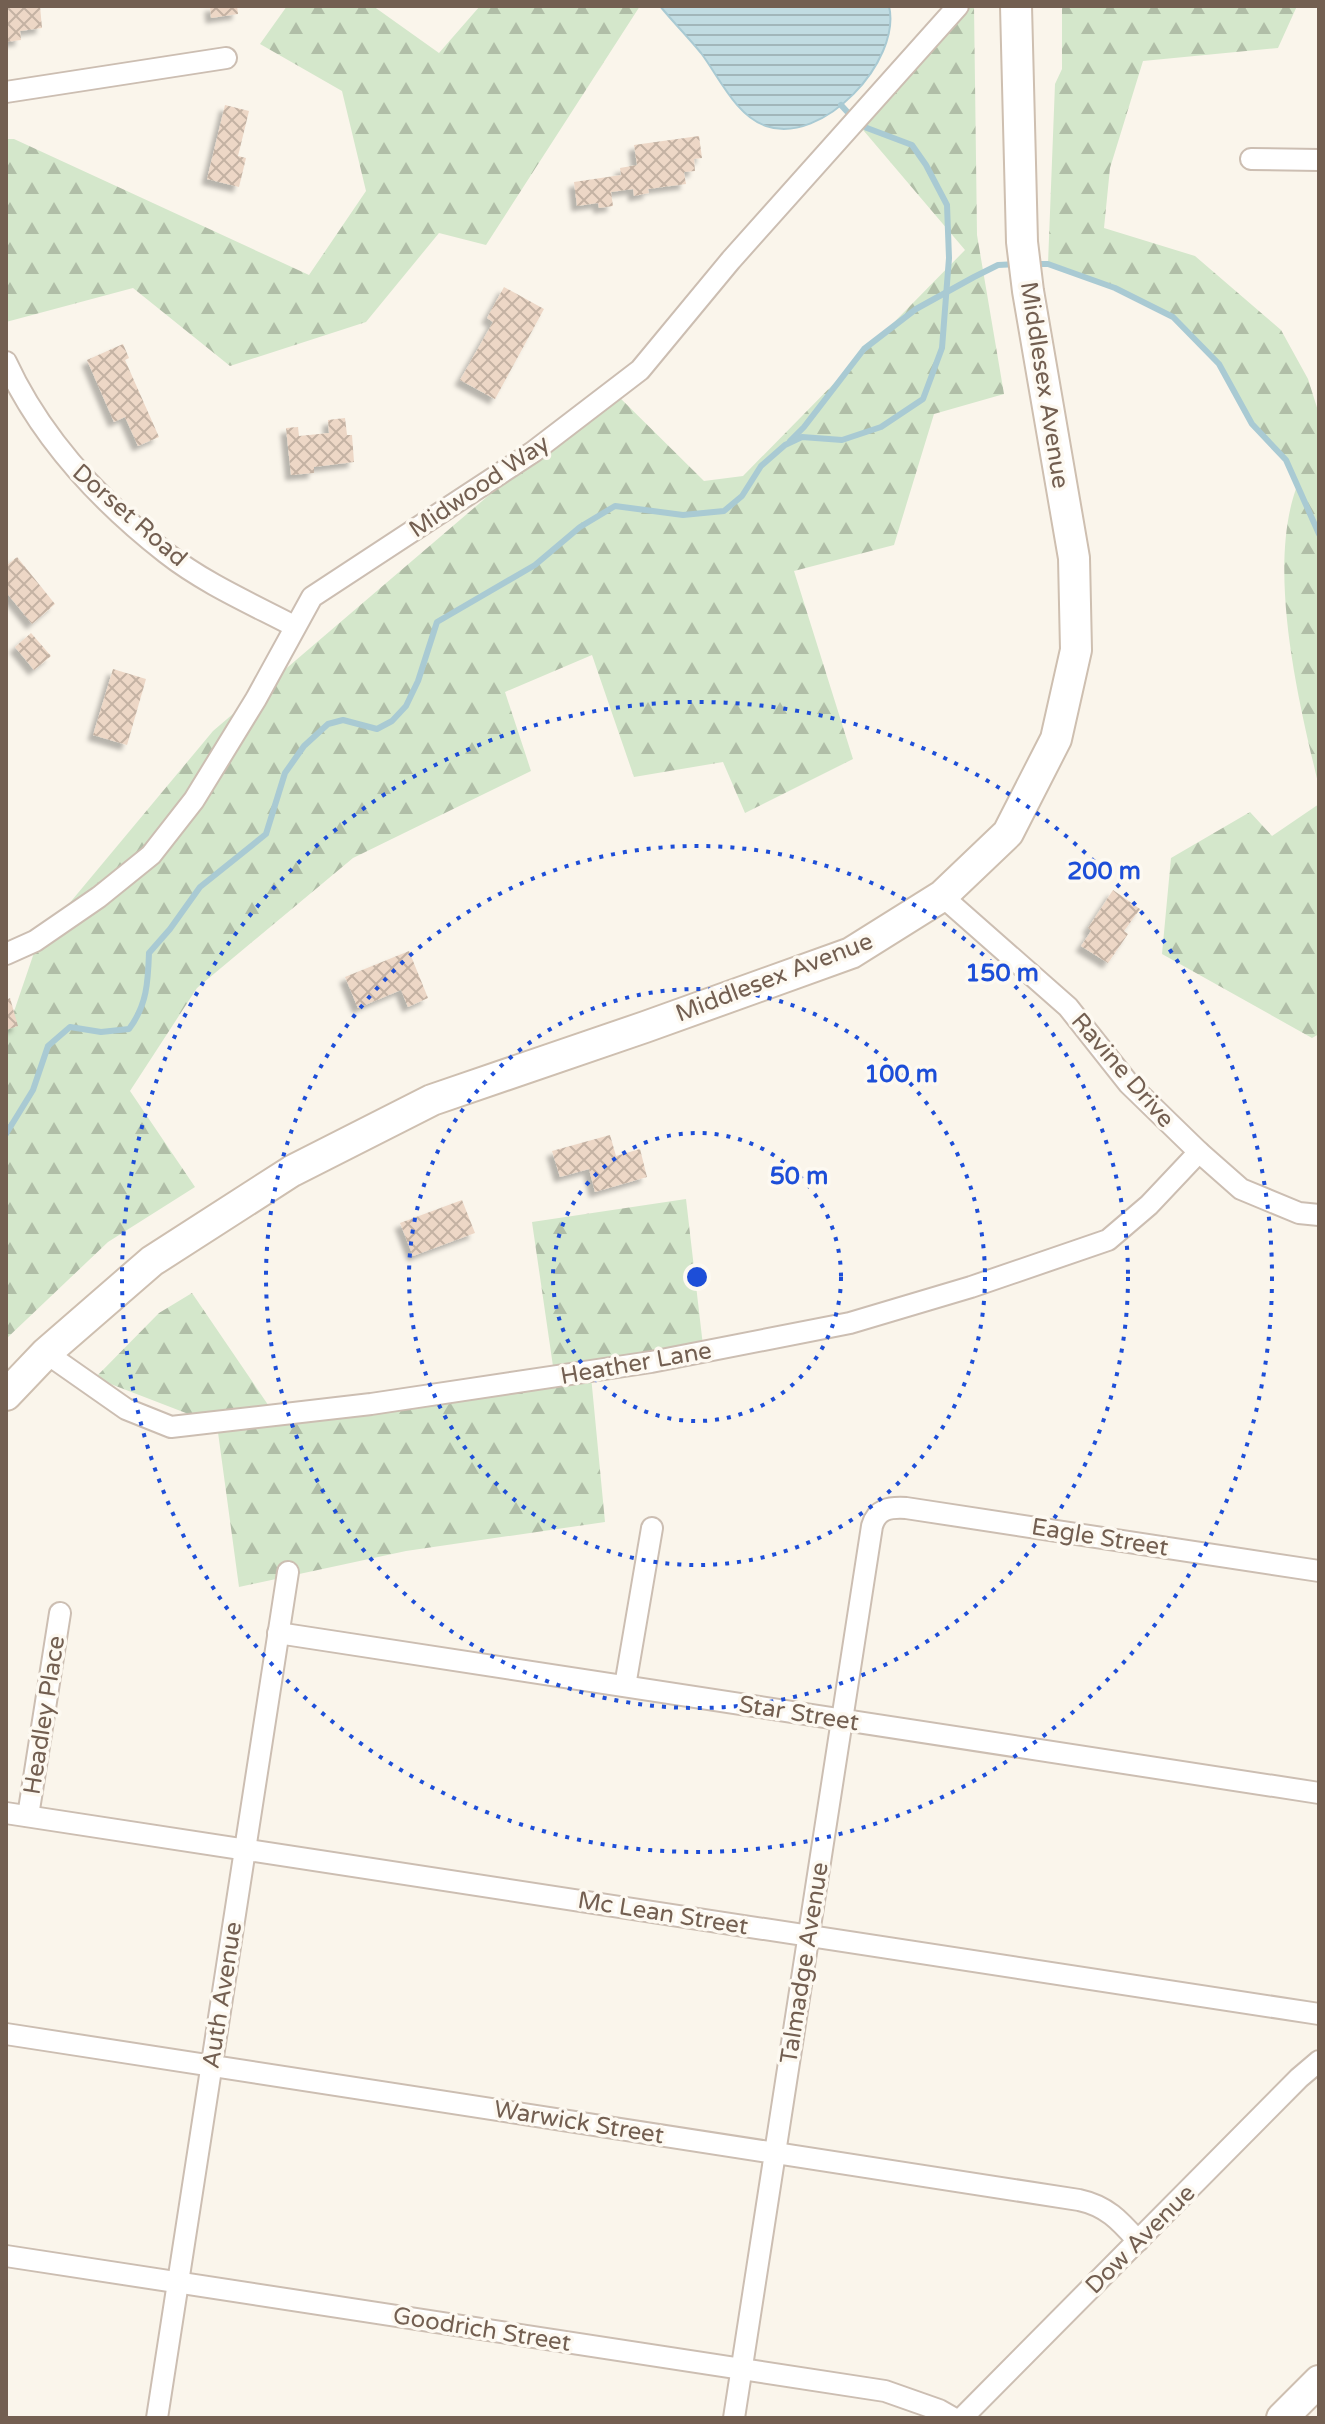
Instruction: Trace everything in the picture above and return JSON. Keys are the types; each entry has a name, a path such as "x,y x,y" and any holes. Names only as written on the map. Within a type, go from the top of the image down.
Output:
{"street":[{"name":"Midwood Way","path":"6,954 48,932 99,897 151,855 194,800 256,699 312,597 533,452 640,370 731,260 958,6"},
{"name":"Middlesex Avenue","path":"6,1395 46,1353 152,1261 292,1171 432,1100 851,953 942,896 1008,833 1056,739 1076,650 1074,558 1022,242 1016,6"},
{"path":"6,92 226,58"},
{"path":"1251,159 1319,160"},
{"name":"Dorset Road","path":"6,362 36,415 67,460 110,503 167,554 236,596 294,626"},
{"name":"Ravine Drive","path":"942,896 1068,1007 1129,1084 1241,1189 1299,1213 1319,1215"},
{"name":"Heather Lane","path":"46,1353 126,1409 171,1427 371,1404 651,1362 850,1323 971,1287 1108,1240 1149,1205 1199,1152"},
{"name":"Eagle Street","path":"881,1511 892,1507 906,1508 1319,1571"},
{"name":"Talmadge Avenue","path":"734,2418 872,1526 881,1511"},
{"path":"625,1686 652,1528"},
{"name":"Auth Avenue","path":"157,2418 288,1572"},
{"name":"Headley Place","path":"28,1816 60,1613"},
{"name":"Star Street","path":"278,1633 1319,1793"},
{"name":"Mc Lean Street","path":"6,1813 1319,2014"},
{"name":"Warwick Street","path":"6,2034 1089,2202 1111,2212 1138,2241"},
{"name":"Dow Avenue","path":"962,2418 1319,2061"},
{"name":"Goodrich Street","path":"6,2256 885,2391 953,2418"},
{"path":"1282,2418 1319,2381"}],"green space":[{"path":"287,6 373,6 439,53 480,6 640,6 486,245 439,233 366,322 230,366 133,288 6,322 6,139 14,139 309,275 366,191 342,91 260,44"},
{"path":"967,6 974,6 977,235 1004,394 934,414 894,545 794,571 853,759 745,813 723,762 634,777 592,655 505,692 531,771 353,858 197,988 130,1091 195,1187 108,1242 6,1339 6,1035 38,941 213,731 612,390 704,481 743,476 965,250 858,124"},
{"path":"1062,6 1297,6 1278,48 1143,61 1110,168 1104,228 1195,256 1281,330 1308,379 1319,414 1319,787 1289,636 1285,556 1288,519 1297,486 1286,460 1252,424 1219,364 1173,317 1115,288 1048,264 1055,84 1062,69"},
{"path":"1319,804 1319,1034 1312,1038 1162,954 1171,858 1250,812 1272,836"},
{"path":"686,1199 705,1363 591,1376 605,1522 406,1551 239,1587 217,1425 95,1378 159,1313 192,1293 277,1418 555,1380 532,1222"}],"water":[{"path":"660,6 889,6 890,28 883,51 871,73 853,94 833,111 811,123 788,129 766,126 746,114 729,95 701,53"}],"building":[{"path":"6,6 40,6 42,28 20,31 21,40 6,42"},
{"path":"210,6 237,6 238,14 211,18"},
{"path":"225,105 249,111 238,156 246,158 239,187 207,179"},
{"path":"699,136 702,158 694,159 695,171 684,172 686,184 648,189 649,193 634,196 633,189 611,192 613,206 599,208 598,203 577,206 574,182 621,175 620,168 637,165 634,145"},
{"path":"504,287 544,309 495,399 460,380 493,322 487,318"},
{"path":"123,344 129,358 125,360 159,437 138,446 125,417 114,422 87,360"},
{"path":"345,418 347,435 352,435 354,462 314,467 314,473 291,475 286,428 298,427 299,436 329,433 328,420"},
{"path":"17,557 55,604 32,624 6,592 6,566"},
{"path":"31,633 51,656 34,670 15,647"},
{"path":"113,669 146,679 127,745 93,735"},
{"path":"1113,890 1140,909 1124,931 1128,934 1108,963 1081,946 1091,931 1088,928"},
{"path":"409,951 428,998 408,1007 401,990 358,1008 345,977"},
{"path":"10,998 18,1026 6,1030 6,1000"},
{"path":"610,1135 616,1156 640,1149 647,1177 595,1192 589,1169 560,1177 552,1151"},
{"path":"462,1200 475,1233 413,1256 400,1223"}],"waterway":[{"path":"6,1134 33,1090 48,1046 70,1027 101,1032 129,1029 143,1002 149,953 200,887 266,834 285,773 304,746 328,724 343,720 377,729 392,721 406,706 418,681 437,622 535,565 580,527 615,506 683,515 724,511 742,496 761,466 785,445 802,437 842,440 881,427 923,399 942,348 949,258 947,205 912,145 867,128 841,105"},
{"path":"790,441 864,349 916,309 998,265 1018,264"},
{"path":"1033,264 1048,264 1115,288 1173,317 1219,364 1252,424 1286,460 1319,534"}]}
